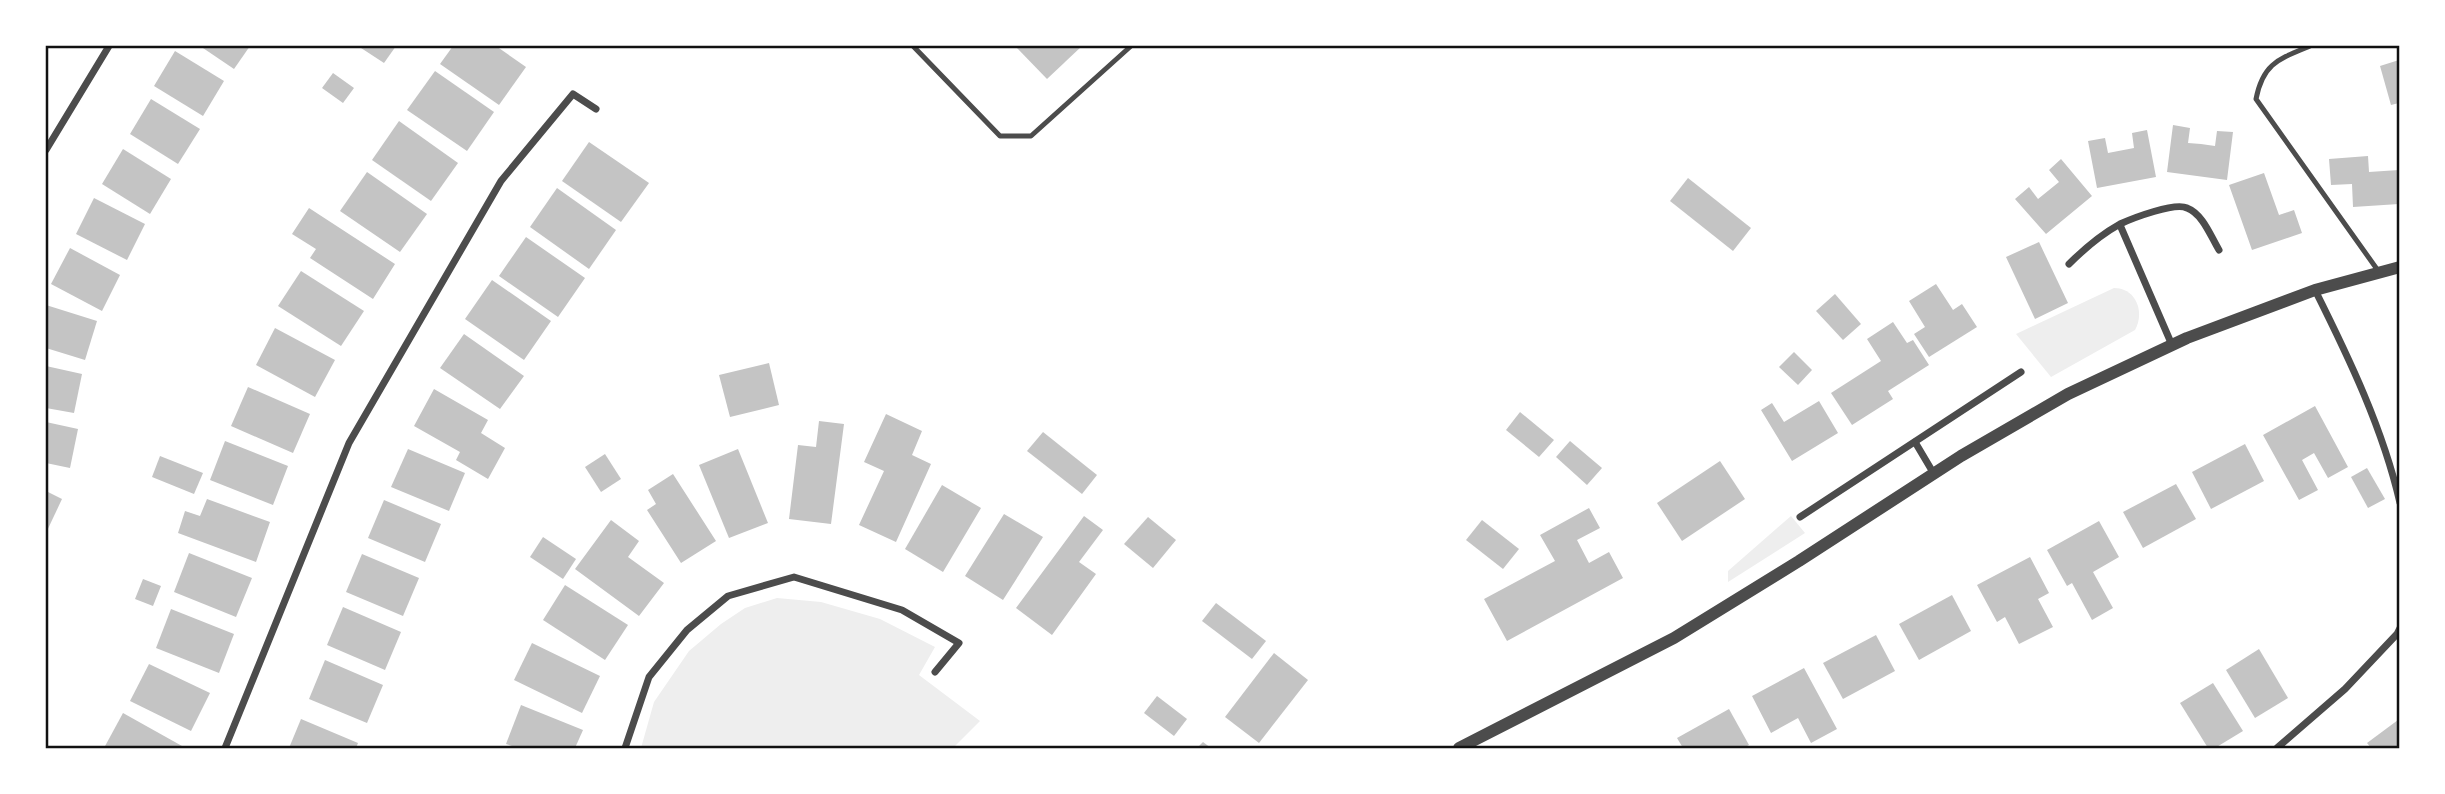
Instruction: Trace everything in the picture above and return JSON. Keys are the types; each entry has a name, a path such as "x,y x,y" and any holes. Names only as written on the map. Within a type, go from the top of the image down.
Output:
{"street":[{"path":"46,150 109,46"},
{"path":"225,748 349,443 494,193 573,94 596,109"},
{"path":"2069,264 2120,225 2179,205 2190,208 2202,220 2219,250"},
{"path":"2120,225 2172,345"},
{"path":"1459,748 1674,638 1934,474 2068,394 2172,345 2315,290 2399,267"},
{"path":"2315,290 2359,383 2394,480 2399,503"},
{"path":"1800,517 2021,372"},
{"path":"1914,442 1934,474"},
{"path":"625,748 649,677 687,630 729,596 794,577 902,610 959,643 935,672"},
{"path":"2277,748 2345,689 2397,634 2399,628"}],"lane":[{"path":"913,46 1000,136 1031,136 1131,46"},
{"path":"2310,46 2278,59 2260,79 2256,99 2379,272"}],"shaded area":[{"path":"2114,288 2128,292 2136,302 2139,316 2135,330 2051,377 2016,334"},
{"path":"1791,516 1805,533 1728,582 1728,571"},
{"path":"777,598 821,602 880,619 935,647 919,675 980,721 953,748 641,748 654,702 689,651 745,608"}],"building":[{"path":"200,46 250,46 234,69"},
{"path":"358,46 396,46 384,63"},
{"path":"453,46 496,46 526,67 499,105 440,64"},
{"path":"1015,46 1082,46 1047,79"},
{"path":"175,51 224,81 203,116 154,86"},
{"path":"2399,60 2399,103 2391,105 2380,66"},
{"path":"435,71 494,112 467,151 407,110"},
{"path":"333,73 354,88 343,103 322,88"},
{"path":"151,99 200,129 178,164 130,134"},
{"path":"399,121 458,163 431,201 372,160"},
{"path":"2173,125 2190,128 2188,143 2215,146 2217,131 2233,132 2227,180 2167,172"},
{"path":"2147,130 2156,177 2097,188 2088,141 2105,138 2108,153 2134,148 2132,133"},
{"path":"589,142 649,183 621,222 562,181"},
{"path":"123,149 171,179 150,214 102,184"},
{"path":"2368,156 2369,172 2399,170 2399,204 2353,207 2352,184 2331,185 2329,159"},
{"path":"2061,159 2092,196 2046,234 2015,199 2029,187 2038,199 2059,182 2049,170"},
{"path":"367,172 427,214 400,252 340,211"},
{"path":"2264,173 2279,215 2294,210 2302,233 2252,250 2229,185"},
{"path":"1688,178 1751,228 1733,251 1670,201"},
{"path":"557,188 616,230 589,269 530,227"},
{"path":"94,198 145,224 127,260 76,234"},
{"path":"309,208 395,264 373,299 310,258 316,249 292,234"},
{"path":"526,237 585,278 558,317 499,276"},
{"path":"2039,242 2068,303 2035,319 2006,257"},
{"path":"70,248 120,275 102,311 51,284"},
{"path":"301,271 364,311 341,346 278,306"},
{"path":"492,280 551,321 524,360 465,319"},
{"path":"1936,284 1953,310 1962,304 1977,327 1929,357 1914,334 1925,327 1909,301"},
{"path":"1835,294 1861,324 1843,340 1816,311"},
{"path":"46,305 97,321 85,360 46,348"},
{"path":"1893,322 1907,343 1913,340 1929,365 1888,391 1893,399 1852,425 1831,393 1881,361 1867,339"},
{"path":"275,328 335,360 315,397 256,365"},
{"path":"464,334 524,376 500,409 440,368"},
{"path":"1794,352 1812,370 1798,385 1779,367"},
{"path":"769,363 779,405 730,417 719,375"},
{"path":"46,366 82,374 74,413 46,408"},
{"path":"248,387 310,414 293,453 231,426"},
{"path":"434,389 488,420 481,433 505,448 488,479 456,460 460,452 414,426"},
{"path":"1819,401 1838,433 1792,461 1761,410 1772,403 1784,422"},
{"path":"2315,406 2348,467 2328,478 2314,453 2302,460 2318,490 2299,500 2263,435"},
{"path":"1520,412 1554,440 1539,457 1506,430"},
{"path":"886,414 922,431 912,455 931,464 896,542 859,525 884,471 864,462"},
{"path":"819,421 844,424 831,524 789,519 798,445 816,447"},
{"path":"46,422 78,429 70,468 46,463"},
{"path":"1043,432 1097,475 1082,494 1027,451"},
{"path":"225,441 288,466 273,505 210,480"},
{"path":"1570,441 1602,468 1587,485 1556,457"},
{"path":"2245,444 2264,481 2211,509 2192,472"},
{"path":"408,449 465,473 449,511 391,487"},
{"path":"738,449 768,523 729,538 699,465"},
{"path":"605,454 621,479 601,492 585,467"},
{"path":"160,456 203,473 194,494 152,477"},
{"path":"1720,461 1745,499 1682,541 1657,503"},
{"path":"2367,468 2385,499 2368,508 2351,477"},
{"path":"673,474 716,541 681,563 647,510 656,504 648,490"},
{"path":"2176,484 2196,519 2143,548 2123,512"},
{"path":"942,485 981,508 943,572 905,549"},
{"path":"46,491 62,499 46,533"},
{"path":"207,499 270,522 256,562 178,533 185,511 200,516"},
{"path":"384,500 441,524 425,562 368,538"},
{"path":"1589,508 1600,528 1577,540 1589,563 1609,552 1623,578 1507,641 1484,599 1555,561 1540,535"},
{"path":"1004,514 1043,537 1003,600 965,576"},
{"path":"1084,516 1103,530 1079,562 1096,574 1052,635 1016,608"},
{"path":"1148,517 1176,540 1153,568 1124,544"},
{"path":"611,520 639,541 628,557 664,583 639,616 575,569"},
{"path":"1482,520 1519,549 1503,569 1466,540"},
{"path":"2099,521 2119,557 2093,572 2113,608 2092,620 2072,583 2067,586 2047,550"},
{"path":"543,537 576,559 563,579 530,557"},
{"path":"189,553 252,578 236,617 174,592"},
{"path":"362,554 419,578 403,616 346,592"},
{"path":"2030,557 2049,593 2038,599 2053,627 2019,644 2005,617 1997,622 1977,585"},
{"path":"143,579 161,586 153,606 135,599"},
{"path":"565,585 628,625 605,660 543,620"},
{"path":"1952,595 1971,631 1919,660 1899,624"},
{"path":"1216,603 1266,641 1252,659 1202,621"},
{"path":"343,607 401,632 385,670 327,645"},
{"path":"171,609 234,634 219,673 156,648"},
{"path":"1876,635 1895,671 1843,699 1823,663"},
{"path":"532,643 600,676 582,713 514,680"},
{"path":"2259,649 2288,698 2255,718 2226,670"},
{"path":"1274,653 1308,680 1259,743 1225,717"},
{"path":"325,660 383,685 367,723 309,699"},
{"path":"149,664 210,693 191,731 130,701"},
{"path":"1804,668 1837,729 1811,743 1798,718 1771,733 1752,696"},
{"path":"2213,683 2243,731 2215,748 2208,748 2180,703"},
{"path":"1157,696 1187,719 1174,736 1144,713"},
{"path":"521,705 583,730 575,748 518,748 506,744"},
{"path":"1729,709 1749,745 1743,748 1683,748 1677,738"},
{"path":"123,713 182,746 181,748 104,748"},
{"path":"301,719 358,743 356,748 289,748"},
{"path":"2398,720 2399,748 2371,748 2367,743"},
{"path":"1203,742 1211,748 1197,748"}]}
